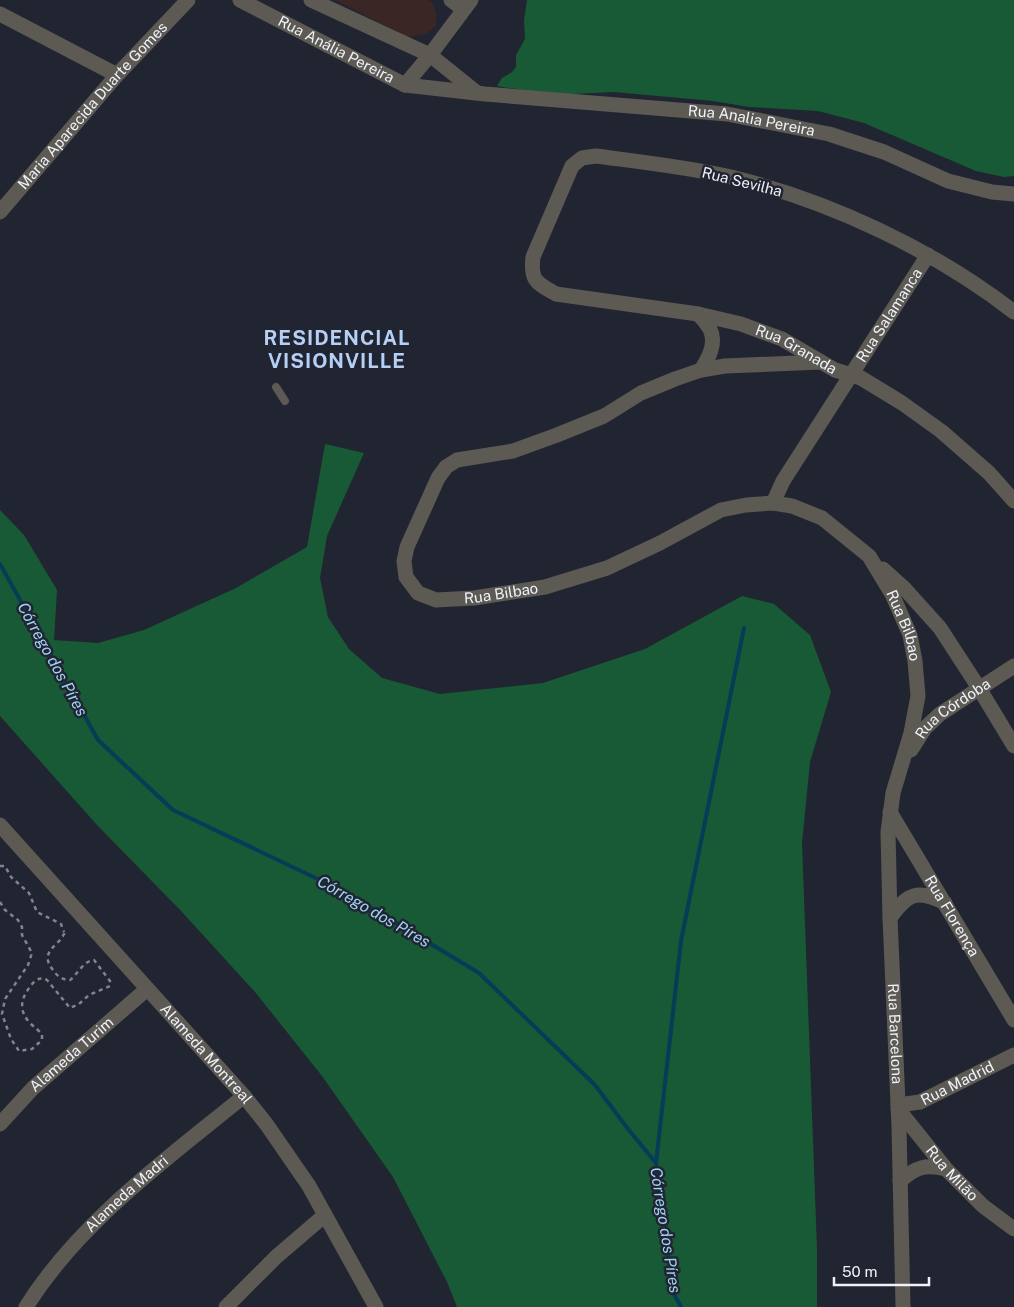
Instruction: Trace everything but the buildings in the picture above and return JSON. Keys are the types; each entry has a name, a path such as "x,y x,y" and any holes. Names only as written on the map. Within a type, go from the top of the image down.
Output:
{"street":[{"name":"Maria Aparecida Duarte Gomes","path":"0,212 117,74 188,0"},
{"name":"Rua Anália Pereira","path":"240,0 405,85"},
{"path":"310,0 430,55 477,93"},
{"path":"405,85 430,55 461,3"},
{"path":"0,14 117,74"},
{"name":"Rua Analia Pereira","path":"405,85 477,93 727,114 829,134 884,152 948,181 992,192 1014,194"},
{"name":"Rua Sevilha","path":"539,284 531,271 533,257 564,180 572,166 582,158 596,156 731,177 789,194 867,225 928,255 983,288 1014,312"},
{"name":"Rua Salamanca","path":"773,504 779,488 928,255"},
{"name":"Rua Granada","path":"539,284 556,294 698,314 741,324 782,339 821,362 850,376 861,378 902,403 941,431 989,472 1014,501"},
{"path":"698,314 711,330 712,343 711,355 701,370"},
{"name":"Rua Bilbao","path":"821,362 725,366 701,370 675,378 641,393 604,416 557,435 513,450 457,460 446,467 438,478 407,547 404,560 406,578 418,594 436,600 474,598 544,587 607,568 660,543 720,510 746,505 773,504 792,506 822,518 868,556 892,594 910,635 915,661 918,696 903,762"},
{"path":"868,556 904,588 940,628 1014,746"},
{"path":"910,635 916,627 924,623 940,628"},
{"name":"Rua Córdoba","path":"903,762 925,728 940,714 1014,666"},
{"path":"918,696 930,708 940,714"},
{"name":"Rua Barcelona","path":"903,762 893,793 888,832 903,1307"},
{"name":"Rua Florença","path":"890,812 1014,1020"},
{"name":"Alameda Montreal","path":"1,828 244,1096 267,1125 309,1186 376,1307"},
{"path":"890,918 901,903 916,895 928,895 945,904"},
{"name":"Alameda Turim","path":"3,1117 33,1088 147,989"},
{"name":"Rua Madrid","path":"898,1107 920,1102 1014,1055"},
{"name":"Alameda Madri","path":"26,1307 34,1294 78,1240 140,1181 244,1096"},
{"name":"Rua Milão","path":"898,1107 946,1169 983,1206 1014,1229"},
{"path":"900,1181 920,1168 930,1166 946,1169"},
{"path":"226,1307 276,1257 325,1215"}],"lane":[{"path":"276,387 285,401"}],"path":[{"path":"0,866 5,866 11,877 28,893 37,912 61,924 64,933 50,948 48,954 49,965 56,974 65,980 70,980 89,960 94,960 110,981 110,986 89,995 79,1004 70,1008 47,980 43,978 36,980 23,996 21,1008 24,1016 42,1035 42,1040 32,1049 19,1051 11,1038 2,1014 5,999 28,965 32,953 22,935 22,927 18,920 5,910 0,902"}],"shaded area":[{"path":"335,0 427,0 432,3 436,12 436,26 425,34 408,37"}],"green space":[{"path":"527,0 1014,0 1014,176 1004,177 976,171 864,123 818,111 749,107 713,101 614,92 552,95 497,86 502,78 516,67 516,55 525,39 524,20"},
{"path":"325,444 364,453 327,536 320,578 328,617 349,649 382,678 440,694 543,683 645,649 742,596 774,604 810,635 831,692 810,762 802,843 817,1249 817,1307 457,1307 447,1282 393,1177 322,1076 255,992 182,912 97,825 0,716 0,510 24,535 57,590 54,640 98,643 144,630 236,588 307,547"}],"waterway":[{"name":"Córrego dos Píres","path":"0,564 98,740 173,810 345,892 479,973 595,1085 656,1163 673,1292 681,1307"},
{"path":"656,1163 681,941 744,628"}],"district":[{"name":"RESIDENCIAL VISIONVILLE","path":"337,350"}]}
